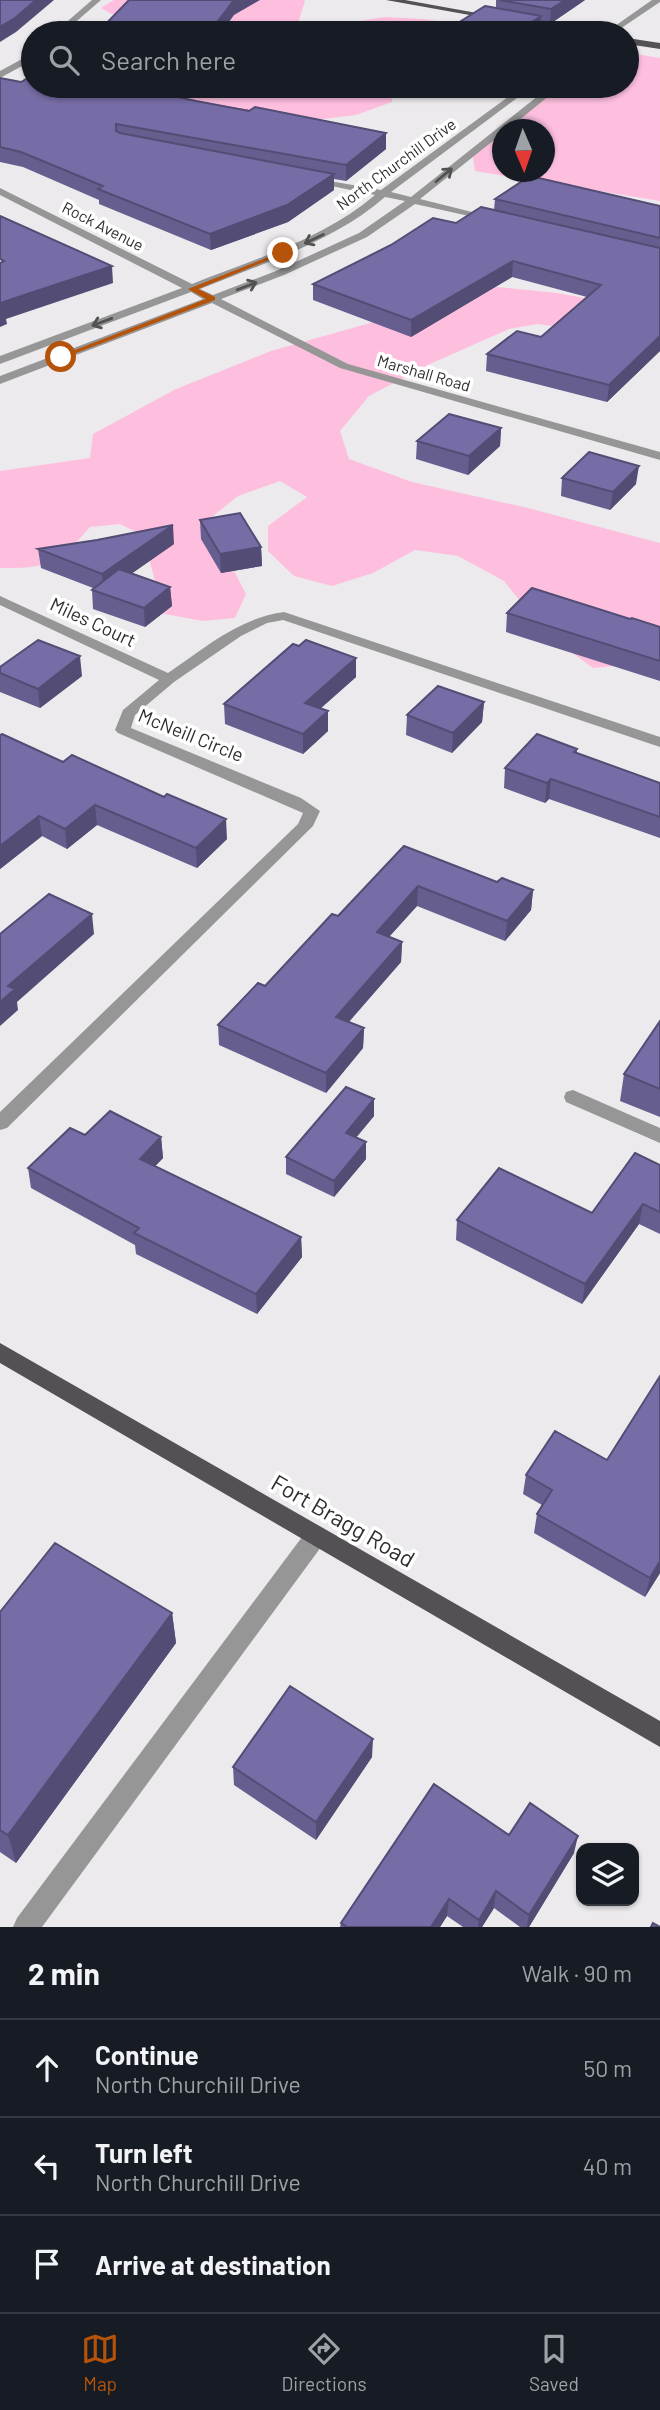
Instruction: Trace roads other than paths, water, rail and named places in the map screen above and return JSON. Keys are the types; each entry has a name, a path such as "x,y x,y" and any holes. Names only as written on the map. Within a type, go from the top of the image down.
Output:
{"main road":[{"path":"390,0 513,21"},
{"path":"639,43 660,46"},
{"name":"Fort Bragg Road","path":"0,1352 660,1735"}],"street":[{"path":"72,21 97,0"},
{"path":"626,21 658,0"},
{"path":"0,75 21,63"},
{"name":"North Churchill Drive","path":"0,359 192,289 322,235 359,214 383,193 512,98"},
{"name":"North Churchill Drive","path":"0,380 323,255 363,235 412,201 541,98"},
{"path":"305,178 383,193 504,223"},
{"name":"Rock Avenue","path":"0,191 192,289"},
{"name":"Marshall Road","path":"192,289 344,366 660,456"},
{"name":"Miles Court","path":"0,600 169,679"},
{"name":"McNeill Circle","path":"0,1123 305,826 312,811 295,801 123,730 128,713 169,679 236,633 263,619 284,616 660,742"},
{"path":"573,1097 660,1136"},
{"path":"26,1927 316,1535"}]}
